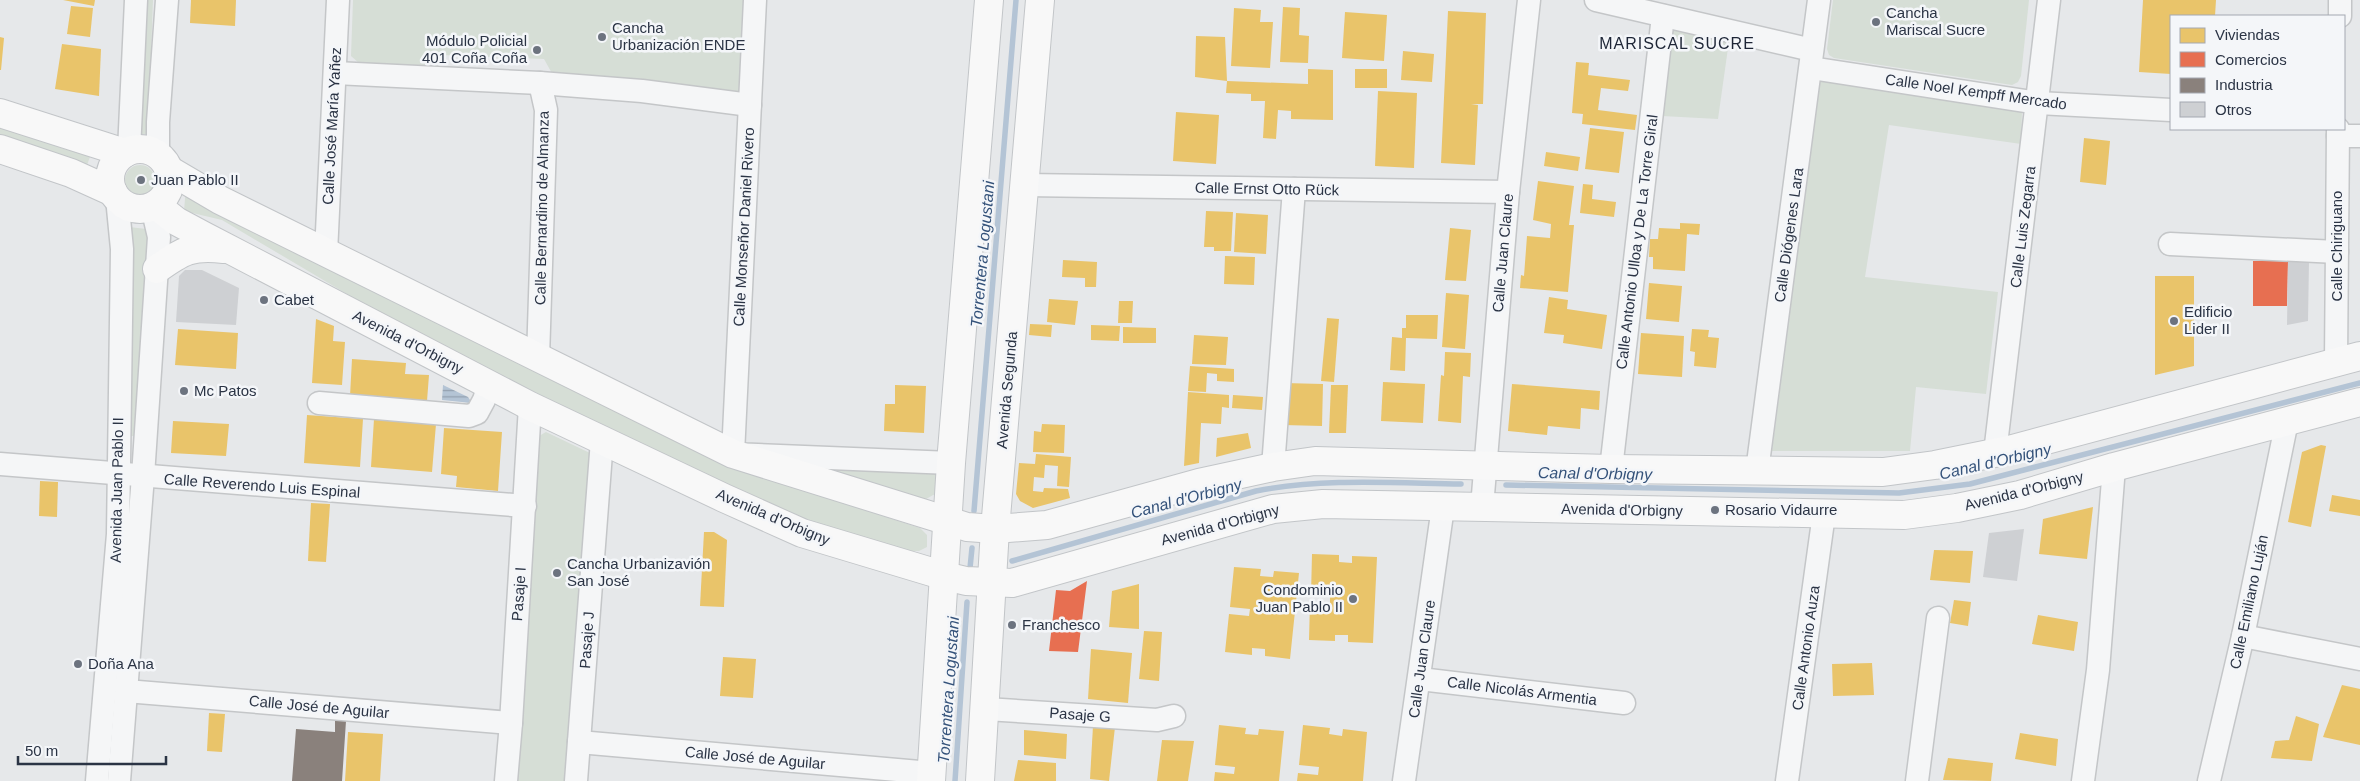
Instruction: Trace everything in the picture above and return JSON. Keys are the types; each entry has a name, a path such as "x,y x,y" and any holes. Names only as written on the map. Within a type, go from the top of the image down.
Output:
{"main road":[{"path":"931,777 951,463 989,0"},
{"name":"Avenida Segunda","path":"980,781 986,709 995,529 1040,0"},
{"path":"0,113 127,152 147,150 220,200 733,454 948,523 966,527 995,529 1047,525 1199,483 1273,467 1315,461 1611,469 1883,472 1935,465 1995,453 2348,359"},
{"path":"0,149 71,172 115,195 130,207 137,209 154,206 166,196 169,190 170,177 164,163"},
{"path":"115,195 110,181 112,170 117,160 127,152"},
{"name":"Avenida d'Orbigny","path":"154,206 176,221 530,406 802,533 944,576 993,583 1012,582 1039,575 1273,508 1323,504 1904,515 1957,508 2020,495 2114,467 2360,402"},
{"path":"157,269 185,250 198,247 231,250"}],"street":[{"path":"127,152 136,0"},
{"path":"164,163 158,122 166,0"},
{"name":"Calle José María Yañez","path":"326,253 338,0"},
{"name":"Calle Monseñor Daniel Rivero","path":"733,454 755,0"},
{"name":"Calle Juan Claure","path":"1482,506 1508,192 1529,0"},
{"name":"Calle Diógenes Lara","path":"1757,470 1819,0"},
{"name":"Calle Luis Zegarra","path":"1995,453 2049,0"},
{"path":"2340,0 2340,15"},
{"name":"Calle Noel Kempff Mercado","path":"1609,2 1811,59 2038,104 2170,110"},
{"name":"Calle Antonio Ulloa y De La Torre Giral","path":"1611,469 1663,16"},
{"path":"336,73 540,83 642,91 750,105"},
{"name":"Calle Bernardino de Almanza","path":"538,358 546,110 540,83"},
{"path":"2338,132 2360,136"},
{"name":"Calle Chiriguano","path":"2338,132 2337,252 2348,359"},
{"name":"Calle Ernst Otto Rück","path":"1025,185 1508,192"},
{"path":"1273,467 1294,189"},
{"name":"Avenida Juan Pablo II","path":"97,781 118,534 117,473 122,249 115,195"},
{"name":"Avenida Juan Pablo II","path":"119,781 143,476 159,237 154,206"},
{"path":"2170,244 2337,252"},
{"path":"319,403 469,416 477,413 489,384"},
{"name":"Pasaje I","path":"506,781 530,406"},
{"name":"Calle Emiliano Luján","path":"2209,781 2243,636 2287,421"},
{"name":"Pasaje J","path":"576,781 602,440"},
{"path":"733,454 951,463"},
{"name":"Calle Reverendo Luis Espinal","path":"0,464 525,506"},
{"path":"2083,781 2098,670 2114,467"},
{"name":"Calle Juan Claure","path":"1404,781 1420,679 1443,506"},
{"name":"Calle Antonio Auza","path":"1787,781 1824,514"},
{"path":"1917,781 1938,618"},
{"path":"2243,636 2360,660"},
{"name":"Calle Nicolás Armentia","path":"1420,679 1624,703"},
{"name":"Calle José de Aguilar","path":"126,691 511,723"},
{"name":"Pasaje G","path":"986,709 1157,720 1174,716"},
{"name":"Calle José de Aguilar","path":"580,742 931,777"}],"shaded area":[{"path":"145,0 153,0 148,134 135,134"},
{"path":"353,0 745,0 741,99 554,77 544,59 441,55 425,66 359,63 351,56"},
{"path":"1833,0 2029,0 2021,76 2018,82 2012,85 1834,58 1829,55 1827,49"},
{"path":"1673,26 1729,41 1718,119 1662,116"},
{"path":"1820,79 2022,110 2021,144 1889,125 1865,277 1998,292 1986,394 1916,387 1910,451 1772,451"},
{"path":"0,127 64,149 91,154 87,165 0,135"},
{"path":"140,165 151,169 155,180 151,191 140,195 129,191 125,180 129,169"},
{"path":"186,187 497,351 734,468 920,528 927,535 927,547 919,551 903,551 809,525 535,395 352,297 222,220 184,211"},
{"path":"129,227 155,230 139,436 128,436"},
{"path":"546,432 592,454 566,781 512,781 539,436"},
{"path":"838,467 937,471 935,494 926,499 916,499 830,472"}],"water":[{"path":"443,385 468,397 472,403 442,400"}],"building: Viviendas":[{"path":"63,0 95,0 94,6"},
{"path":"191,0 236,0 235,26 190,23"},
{"path":"2143,0 2216,0 2215,15 2170,15 2170,74 2139,72"},
{"path":"71,6 93,8 90,37 67,34"},
{"path":"1283,7 1300,8 1299,35 1309,36 1308,63 1280,62"},
{"path":"1234,8 1261,10 1260,22 1273,22 1270,68 1231,66"},
{"path":"1448,11 1486,13 1483,104 1471,104 1478,105 1475,165 1441,163"},
{"path":"1345,12 1387,15 1384,61 1342,58"},
{"path":"1196,36 1225,37 1227,81 1195,77"},
{"path":"0,37 4,38 1,70 0,70"},
{"path":"62,44 101,49 99,96 55,89"},
{"path":"1403,51 1434,54 1432,82 1401,80"},
{"path":"1576,62 1589,63 1588,75 1630,80 1628,91 1601,88 1598,110 1637,115 1635,130 1582,124 1583,114 1572,113"},
{"path":"1308,69 1333,70 1333,120 1291,119 1291,111 1278,110 1276,139 1263,138 1265,101 1251,101 1251,94 1226,93 1227,81 1308,84"},
{"path":"1355,69 1387,69 1387,88 1355,88"},
{"path":"1378,91 1417,93 1414,168 1375,166"},
{"path":"1176,112 1219,115 1216,164 1173,161"},
{"path":"1590,128 1624,132 1619,173 1585,169"},
{"path":"2084,138 2110,141 2106,185 2080,182"},
{"path":"1546,152 1580,157 1578,171 1544,166"},
{"path":"1538,181 1574,186 1569,225 1574,225 1568,292 1520,288 1521,275 1524,276 1527,236 1550,238 1551,224 1533,220"},
{"path":"1583,184 1593,185 1592,199 1616,202 1614,217 1580,213"},
{"path":"1206,211 1233,212 1231,251 1214,251 1214,247 1204,247"},
{"path":"1236,213 1268,215 1266,254 1234,252"},
{"path":"1680,223 1700,224 1699,235 1687,234 1685,271 1653,269 1653,257 1649,257 1650,239 1658,239 1659,228 1680,229"},
{"path":"1450,228 1471,230 1466,281 1445,280"},
{"path":"1225,256 1255,257 1254,285 1224,284"},
{"path":"1063,260 1097,262 1096,287 1085,287 1085,278 1062,277"},
{"name":"Edificio Lider II","path":"2155,276 2194,276 2194,366 2155,375"},
{"path":"1649,283 1682,286 1679,322 1646,319"},
{"path":"1446,293 1469,295 1465,349 1442,347"},
{"path":"1549,297 1568,300 1567,309 1607,315 1602,349 1563,343 1564,335 1544,333"},
{"path":"1049,299 1078,301 1075,325 1047,322"},
{"path":"1119,301 1133,301 1132,323 1118,323"},
{"path":"1406,315 1438,315 1437,339 1406,338 1405,371 1390,370 1392,337 1402,338 1402,328 1406,328"},
{"path":"1327,318 1339,319 1334,382 1321,381"},
{"path":"316,319 334,326 333,341 345,342 342,385 312,383"},
{"path":"1030,324 1052,325 1051,337 1029,335"},
{"path":"1091,325 1120,326 1119,341 1091,340"},
{"path":"1123,327 1156,328 1156,343 1123,343"},
{"path":"178,329 238,333 236,369 175,365"},
{"path":"1692,329 1709,330 1708,337 1719,338 1716,368 1694,366 1695,352 1690,351"},
{"path":"1641,333 1684,336 1682,377 1638,374"},
{"path":"1194,335 1228,337 1226,365 1192,364"},
{"path":"1445,352 1471,353 1470,377 1463,376 1461,423 1438,421 1441,375 1444,376"},
{"path":"352,359 406,363 405,374 429,375 427,401 350,396"},
{"path":"1190,366 1234,369 1234,382 1217,381 1217,374 1207,373 1206,392 1188,391"},
{"path":"1383,382 1425,384 1423,423 1381,421"},
{"path":"1284,383 1323,384 1322,426 1283,425"},
{"path":"1512,384 1600,391 1599,410 1581,408 1580,429 1548,426 1547,435 1508,431"},
{"path":"895,385 926,386 924,433 884,431 885,404 895,404"},
{"path":"1331,385 1348,385 1346,433 1329,433"},
{"path":"1188,392 1229,395 1229,408 1222,407 1221,424 1201,423 1199,463 1184,466"},
{"path":"1233,395 1263,397 1262,410 1232,408"},
{"path":"307,415 363,419 360,467 304,463"},
{"path":"374,419 436,424 432,472 371,467"},
{"path":"173,421 229,424 226,456 171,453"},
{"path":"1042,424 1065,425 1064,453 1033,452 1034,431 1041,432"},
{"path":"444,428 502,432 498,491 456,487 457,476 441,474"},
{"path":"1248,433 1251,448 1216,457 1217,438"},
{"path":"2321,445 2326,446 2311,527 2288,522 2302,452"},
{"path":"1036,454 1071,457 1069,487 1057,486 1058,466 1045,465 1044,478 1034,477 1033,491 1043,492 1044,488 1068,489 1070,498 1033,508 1020,501 1016,494 1019,463 1035,464"},
{"path":"40,481 58,482 57,517 39,516"},
{"path":"2332,495 2360,500 2360,516 2329,511"},
{"path":"311,503 330,504 326,562 308,561"},
{"path":"2093,507 2087,559 2039,554 2043,519"},
{"path":"704,532 714,532 727,540 724,607 700,606"},
{"path":"1934,550 1973,551 1970,583 1930,580"},
{"name":"Condominio Juan Pablo II","path":"1312,554 1339,555 1339,562 1352,563 1352,556 1377,557 1373,643 1348,642 1348,635 1335,635 1335,641 1309,640 1310,602 1330,603 1330,595 1311,595"},
{"name":"Condominio Juan Pablo II","path":"1234,567 1261,569 1260,576 1273,577 1274,571 1299,573 1290,659 1265,656 1265,649 1252,648 1252,655 1225,652 1229,614 1249,616 1250,609 1230,607"},
{"path":"1139,584 1139,629 1109,627 1112,591"},
{"path":"1954,600 1971,602 1968,626 1950,623"},
{"path":"2038,615 2078,622 2074,651 2032,644"},
{"path":"1144,631 1162,632 1159,681 1139,679"},
{"path":"1091,649 1132,653 1128,703 1088,699"},
{"path":"723,657 756,659 753,698 720,696"},
{"path":"1872,663 1874,695 1833,696 1832,664"},
{"path":"2342,685 2360,689 2360,745 2323,737"},
{"path":"209,713 225,714 222,752 207,751"},
{"path":"2296,716 2319,724 2312,761 2271,758 2275,741 2289,740"},
{"path":"1219,725 1246,728 1245,734 1258,735 1259,729 1284,731 1279,781 1214,781 1215,772 1234,774 1235,767 1215,765"},
{"path":"1303,725 1330,728 1329,734 1342,736 1343,729 1367,732 1363,781 1297,781 1298,773 1318,775 1319,767 1299,765"},
{"path":"1093,726 1115,727 1109,781 1090,779"},
{"path":"1024,730 1067,734 1066,759 1024,755"},
{"path":"348,732 383,734 380,781 345,781"},
{"path":"2020,733 2058,739 2056,766 2015,759"},
{"path":"1162,740 1194,741 1188,781 1157,781"},
{"path":"1948,758 1993,763 1991,781 1943,780"},
{"path":"1018,760 1056,763 1056,781 1014,781"}],"building: Comercios":[{"path":"2253,261 2288,261 2287,306 2253,306"},
{"path":"1087,581 1078,652 1049,651 1056,590 1070,591"}],"building: Industria":[{"path":"335,721 346,721 342,781 292,781 296,729 335,732"}],"building: Otros":[{"path":"2288,261 2309,261 2308,321 2287,325"},
{"path":"185,270 202,270 239,288 236,325 176,322 179,276"},
{"path":"2024,529 2017,581 1983,577 1989,533"}],"waterway":[{"name":"Torrentera Logustani","path":"974,511 1016,0"},
{"name":"Canal d'Orbigny","path":"1506,485 1899,493 1970,484 2360,383"},
{"name":"Canal d'Orbigny","path":"1012,561 1256,491 1307,484 1332,483 1461,484"},
{"name":"Torrentera Logustani","path":"970,568 972,548"},
{"name":"Torrentera Logustani","path":"955,781 967,602"}],"place":[{"name":"Cancha Mariscal Sucre","path":"1876,22"},
{"name":"Cancha Urbanización ENDE","path":"602,37"},
{"name":"Módulo Policial 401 Coña Coña","path":"537,50"},
{"name":"Juan Pablo II","path":"141,180"},
{"name":"Cabet","path":"264,300"},
{"name":"Edificio Lider II","path":"2174,321"},
{"name":"Mc Patos","path":"184,391"},
{"name":"Rosario Vidaurre","path":"1715,510"},
{"name":"Cancha Urbanizavión San José","path":"557,573"},
{"name":"Condominio Juan Pablo II","path":"1353,599"},
{"name":"Franchesco","path":"1012,625"},
{"name":"Doña Ana","path":"78,664"}],"district":[{"name":"MARISCAL SUCRE","path":"1677,43"}]}
